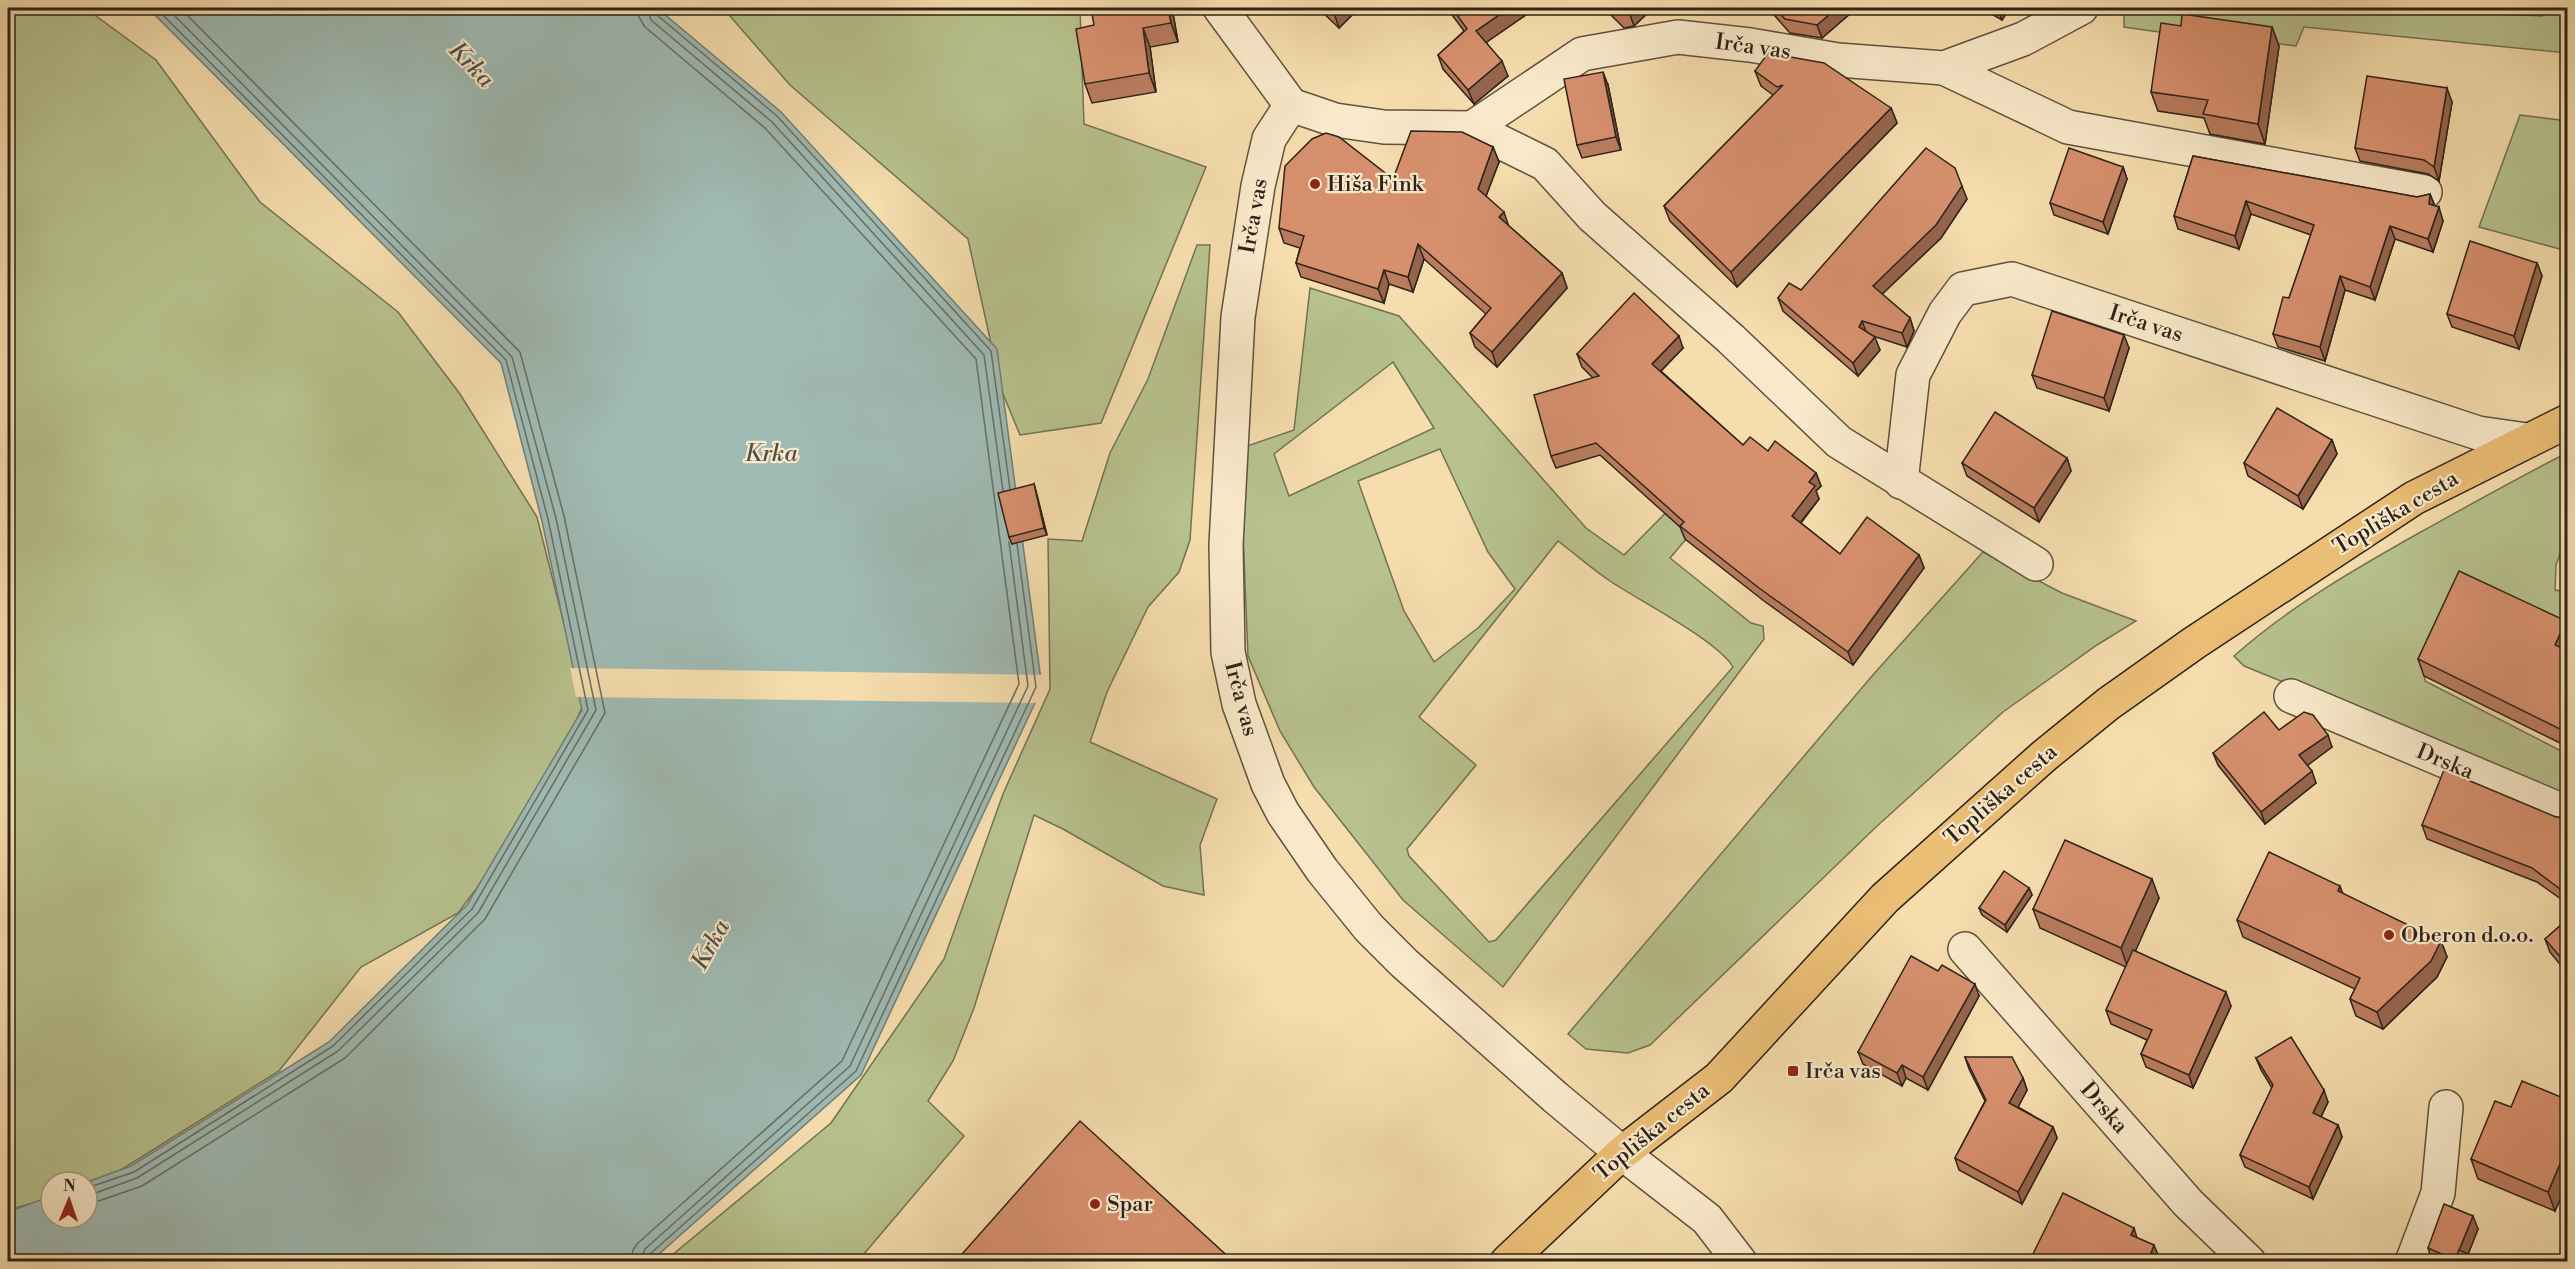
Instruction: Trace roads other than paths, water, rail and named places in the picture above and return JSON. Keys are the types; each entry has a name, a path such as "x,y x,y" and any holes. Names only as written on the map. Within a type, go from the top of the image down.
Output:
{"main road":[{"name":"Topliška cesta","path":"1506,1262 1622,1153 1719,1078 1885,898 2044,756 2108,704 2194,643 2414,498 2568,421"}],"street":[{"path":"1220,8 1291,105 1335,120 1384,127 1472,128 1545,164 1592,216 1731,339 1839,442 2036,564"},
{"name":"Irča vas","path":"1472,128 1582,54 1678,37 1750,45 1838,60 1944,68 2023,39 2081,8"},
{"path":"1944,68 2068,127 2426,192"},
{"name":"Irča vas","path":"1291,105 1269,139 1258,186 1238,317 1226,545 1228,652 1239,704 1268,784 1283,813 1322,870 1369,928 1404,963 1622,1153 1707,1219 1740,1262"},
{"name":"Irča vas","path":"1901,482 1913,375 1945,313 1963,289 2012,279 2478,433 2527,440"},
{"name":"Drska","path":"2291,696 2568,813"},
{"name":"Drska","path":"1965,949 2188,1203 2249,1262"},
{"path":"2412,1262 2438,1193 2446,1107"}],"water":[{"name":"Krka","path":"148,8 657,8 781,112 997,349 1042,688 861,1075 651,1261 8,1262 8,1212 39,1200 39,1230 99,1230 99,1178 131,1166 329,1042 467,905 582,710 542,521 501,363"}],"place":[{"name":"Hiša Fink","path":"1315,184"},
{"name":"Oberon d.o.o.","path":"2389,935"},
{"name":"Irča vas","path":"1793,1071"},
{"name":"Spar","path":"1095,1204"}]}
